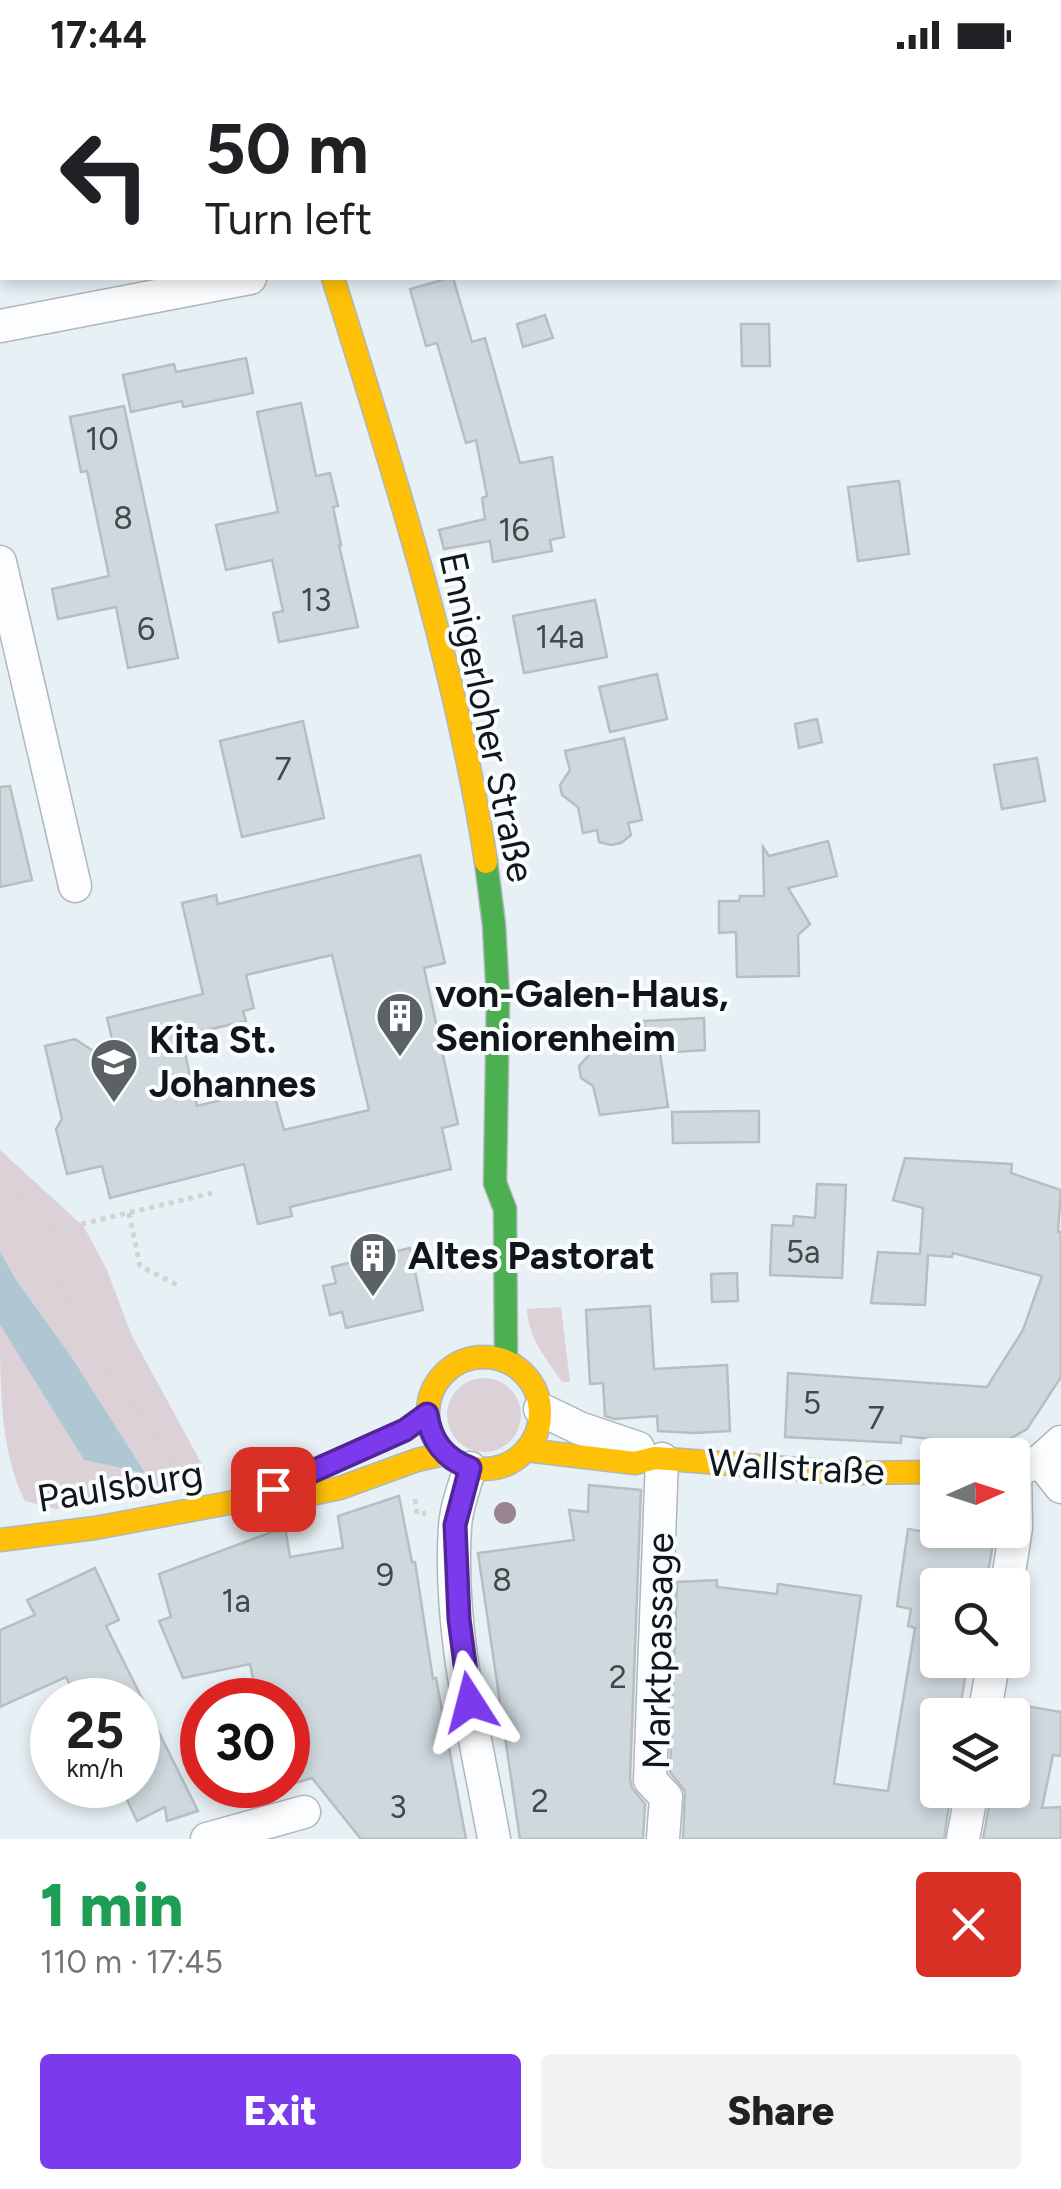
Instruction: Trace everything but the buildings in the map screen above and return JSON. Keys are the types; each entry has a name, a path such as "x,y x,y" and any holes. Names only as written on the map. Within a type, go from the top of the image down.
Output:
{"main road":[{"name":"Ennigerloher Straße","path":"334,280 425,575 470,776 490,888 500,1012 495,1184 505,1209 506,1362"},
{"name":"Ennigerloher Straße","path":"482,1225 483,1208 495,1184"},
{"path":"473,1350 506,1362 530,1380 540,1409 540,1424 526,1450 500,1468 457,1461 430,1428 427,1414 436,1384 473,1350"},
{"path":"405,1430 427,1414"},
{"name":"Wallstraße","path":"526,1450 636,1463 658,1459 847,1473 920,1472"},
{"name":"Paulsburg","path":"0,1540 250,1499 302,1496 340,1488 417,1460 457,1461"},
{"name":"Paulsburg","path":"250,1499 313,1472"}],"street":[{"path":"0,326 240,280"},
{"path":"0,562 74,886"},
{"name":"Wallstraße","path":"540,1409 658,1459"},
{"name":"Marktpassage","path":"658,1459 650,1780 666,1798 663,1839"},
{"path":"457,1461 456,1580 464,1668 494,1839"},
{"path":"1009,1568 1032,1462 1061,1487"},
{"path":"963,1839 969,1808"},
{"path":"207,1839 304,1812"}],"path":[{"path":"0,1171 29,1210 52,1231 62,1288 104,1368 153,1430 201,1509"},
{"path":"52,1231 212,1194"},
{"path":"129,1212 140,1266 181,1288"}],"shaded area":[{"path":"0,1150 84,1227 107,1270 132,1336 205,1470 160,1490 56,1509 25,1501 6,1440 0,1325 84,1460 144,1472 0,1251"},
{"path":"561,1307 570,1382 562,1382 544,1356 528,1319 527,1309"},
{"path":"484,1378 510,1389 521,1415 510,1441 484,1452 458,1441 447,1415 458,1389"}],"water":[{"path":"0,1251 145,1473 84,1460 0,1325"}],"traffic: fast":[{"path":"486,862 498,998 495,1183 505,1209 506,1361"}],"traffic: slow":[{"path":"334,280 400,494 440,640 486,862"},
{"path":"484,1357 505,1361 524,1373 536,1392 540,1413 536,1434 524,1453 505,1465 484,1469 463,1465 444,1453 432,1434 428,1413 432,1392 444,1373 463,1361 484,1357"},
{"path":"526,1450 635,1463 655,1458 847,1473 920,1472"},
{"path":"0,1540 95,1528 250,1499 302,1496 340,1488 444,1454"}],"place":[{"name":"von-Galen-Haus, Seniorenheim","path":"400,1058"},
{"name":"Kita St. Johannes","path":"114,1104"},
{"name":"Altes Pastorat","path":"373,1298"}],"route":[{"path":"273,1489 381,1442 427,1414 444,1454 470,1468 455,1525 459,1619 470,1702"}]}
